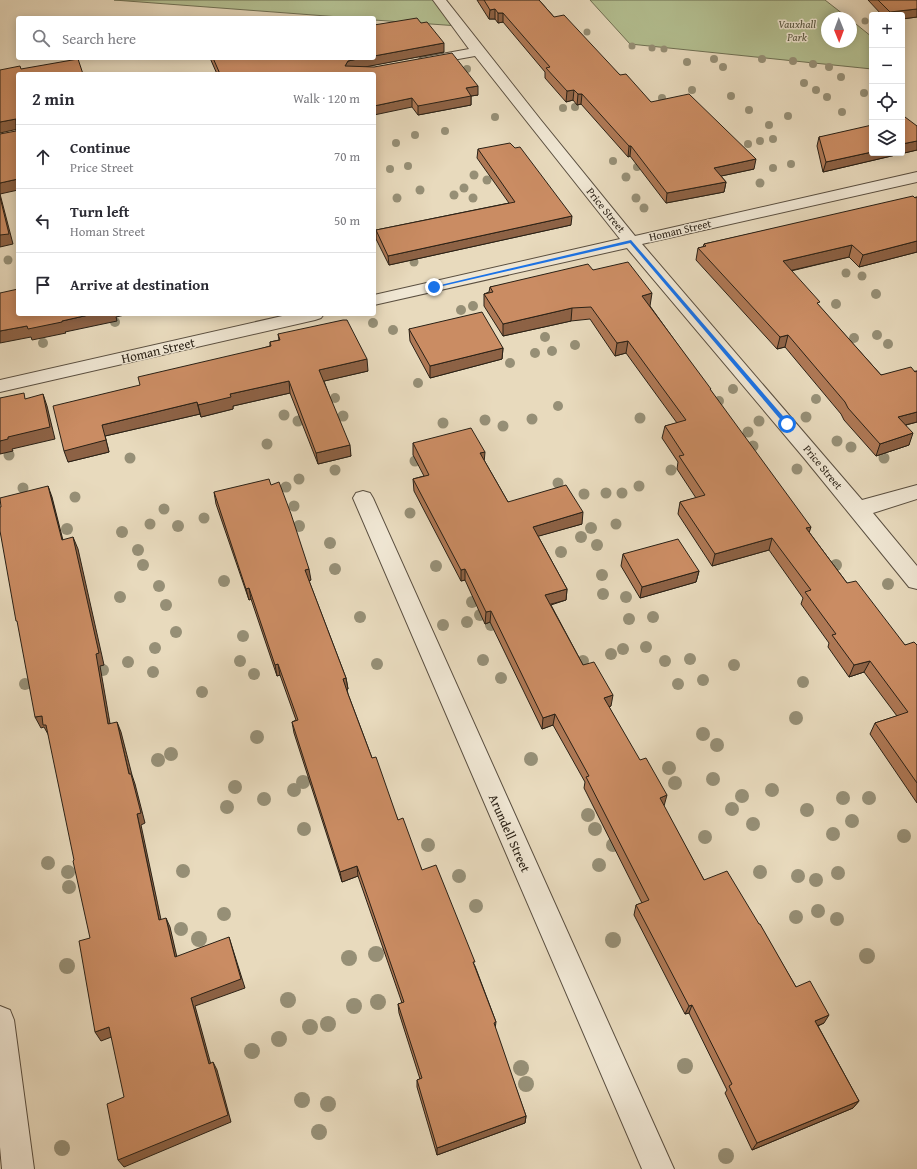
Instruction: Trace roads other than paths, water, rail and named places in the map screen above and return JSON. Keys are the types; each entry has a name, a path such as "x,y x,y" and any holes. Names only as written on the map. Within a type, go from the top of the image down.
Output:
{"street":[{"name":"Price Street","path":"440,0 631,242 859,509 917,581"},
{"path":"408,64 479,51"},
{"name":"Homan Street","path":"376,300 917,177"},
{"name":"Homan Street","path":"0,386 306,316"},
{"path":"859,509 917,492"},
{"name":"Arundell Street","path":"363,498 658,1169"},
{"path":"0,1020 18,1169"}],"park label":[{"name":"Vauxhall Park","path":"797,30"}]}
